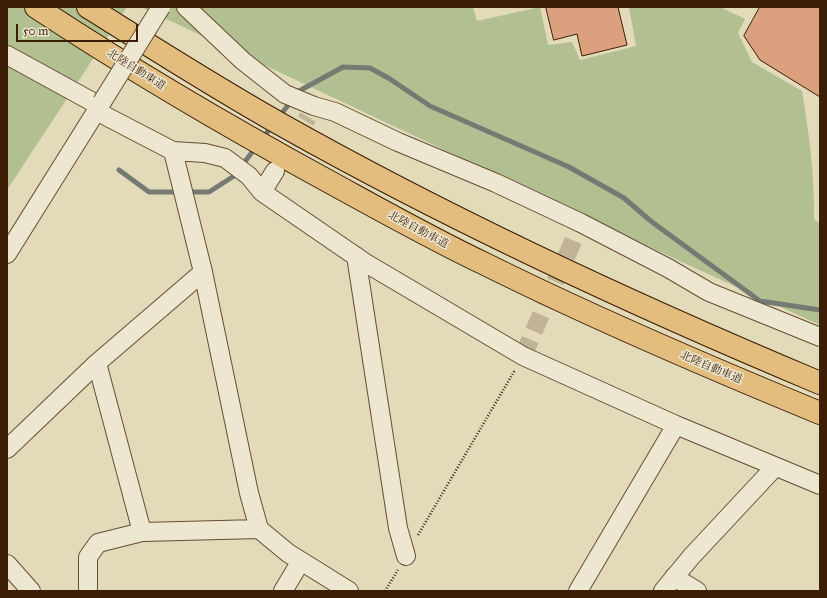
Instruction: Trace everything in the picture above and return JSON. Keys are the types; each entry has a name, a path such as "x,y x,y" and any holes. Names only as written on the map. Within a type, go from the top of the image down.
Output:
{"highway":[{"name":"北陸自動車道","path":"36,7 163,87 267,148 471,257 589,314 700,364 820,413"},
{"path":"88,7 176,62 282,125 472,226 599,287 708,336 820,383"}],"street":[{"path":"7,254 161,7"},
{"path":"186,7 243,61 285,94 311,111 335,112 398,142 496,183 581,223 668,268 709,292 820,337"},
{"path":"7,55 99,106 173,151 205,153 226,158 249,176 262,192 356,256 523,356 676,425 820,485"},
{"path":"173,151 203,272 249,493 259,529 301,561 349,591"},
{"path":"262,192 275,171"},
{"path":"356,256 398,528 406,556"},
{"path":"7,449 97,363 203,272"},
{"path":"97,363 142,532"},
{"path":"578,591 676,425"},
{"path":"697,591 668,584 775,467"},
{"path":"88,591 88,557 98,544 142,532 259,529"},
{"path":"283,591 301,561"},
{"path":"7,564 31,591"}],"path":[{"path":"385,591 523,356"}],"green space":[{"path":"7,7 127,7 7,190"},
{"path":"141,7 473,7 477,21 540,7 548,45 572,42 580,60 636,46 629,7 720,7 745,19 738,33 752,62 802,91 814,187 814,220 820,223 820,325 684,263"}],"building":[{"path":"546,7 618,7 627,45 582,56 577,34 554,40"},
{"path":"760,7 820,7 820,97 760,60 744,36"}],"waterway":[{"path":"279,117 299,91 343,67 370,68 390,79 430,106 569,167 624,198 652,222 760,301 820,310"},
{"path":"262,139 273,125"},
{"path":"119,170 149,192 209,192 234,176 256,147"}],"tunnel":[{"path":"277,167 308,117"},
{"path":"523,356 581,223"}]}
